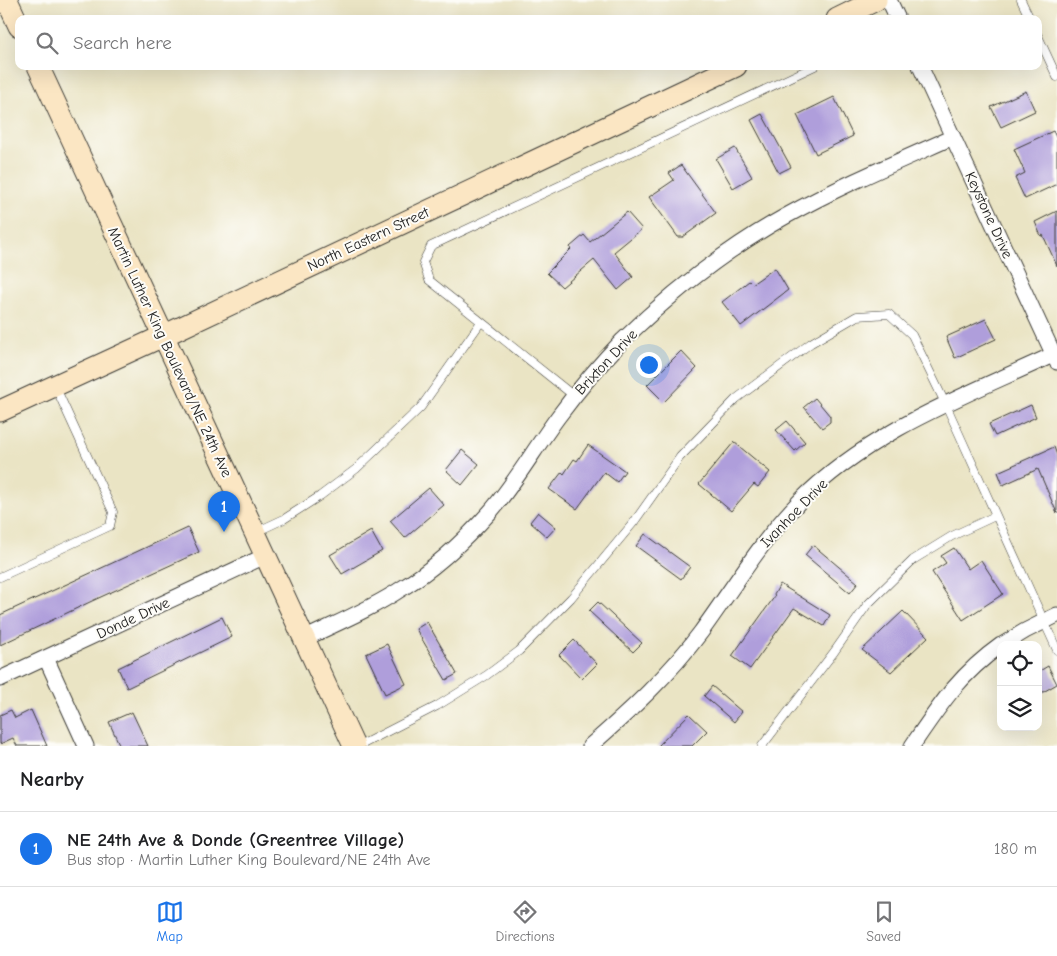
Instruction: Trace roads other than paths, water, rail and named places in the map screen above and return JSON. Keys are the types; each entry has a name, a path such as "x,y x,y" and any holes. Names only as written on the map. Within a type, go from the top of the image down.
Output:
{"main road":[{"path":"7,0 15,17"},
{"path":"845,15 876,0"},
{"name":"Martin Luther King Boulevard/NE 24th Ave","path":"40,70 354,746"},
{"name":"North Eastern Street","path":"0,411 728,70"}],"street":[{"path":"889,0 896,15"},
{"name":"Keystone Drive","path":"922,70 1056,357"},
{"name":"Brixton Drive","path":"304,639 366,610 402,589 467,536 491,511 595,370 623,340 654,312 714,263 786,216 953,137"},
{"name":"Ivanhoe Drive","path":"590,746 650,691 675,663 700,633 762,545 800,502 832,473 874,442 946,405 1056,357"},
{"name":"Donde Drive","path":"0,680 265,556"},
{"path":"1008,641 1050,618"},
{"path":"912,746 944,698 962,678 997,648"},
{"path":"46,658 86,746"}],"lane":[{"path":"1021,0 1028,15"},
{"path":"1042,44 1057,76"},
{"path":"574,396 429,280 423,262 431,246 806,70"},
{"path":"359,746 437,706 487,675 519,651 571,598 622,537 680,457 736,400 811,344 857,316 889,314 912,335 946,405 995,516 1050,618 1057,650"},
{"path":"254,533 284,519 356,470 421,407 481,322"},
{"path":"0,577 110,526 113,512 55,386"},
{"path":"762,746 834,652 867,605 913,560 952,536 995,516"}],"place":[{"name":"NE 24th Ave & Donde (Greentree Village)","path":"224,532"}]}
